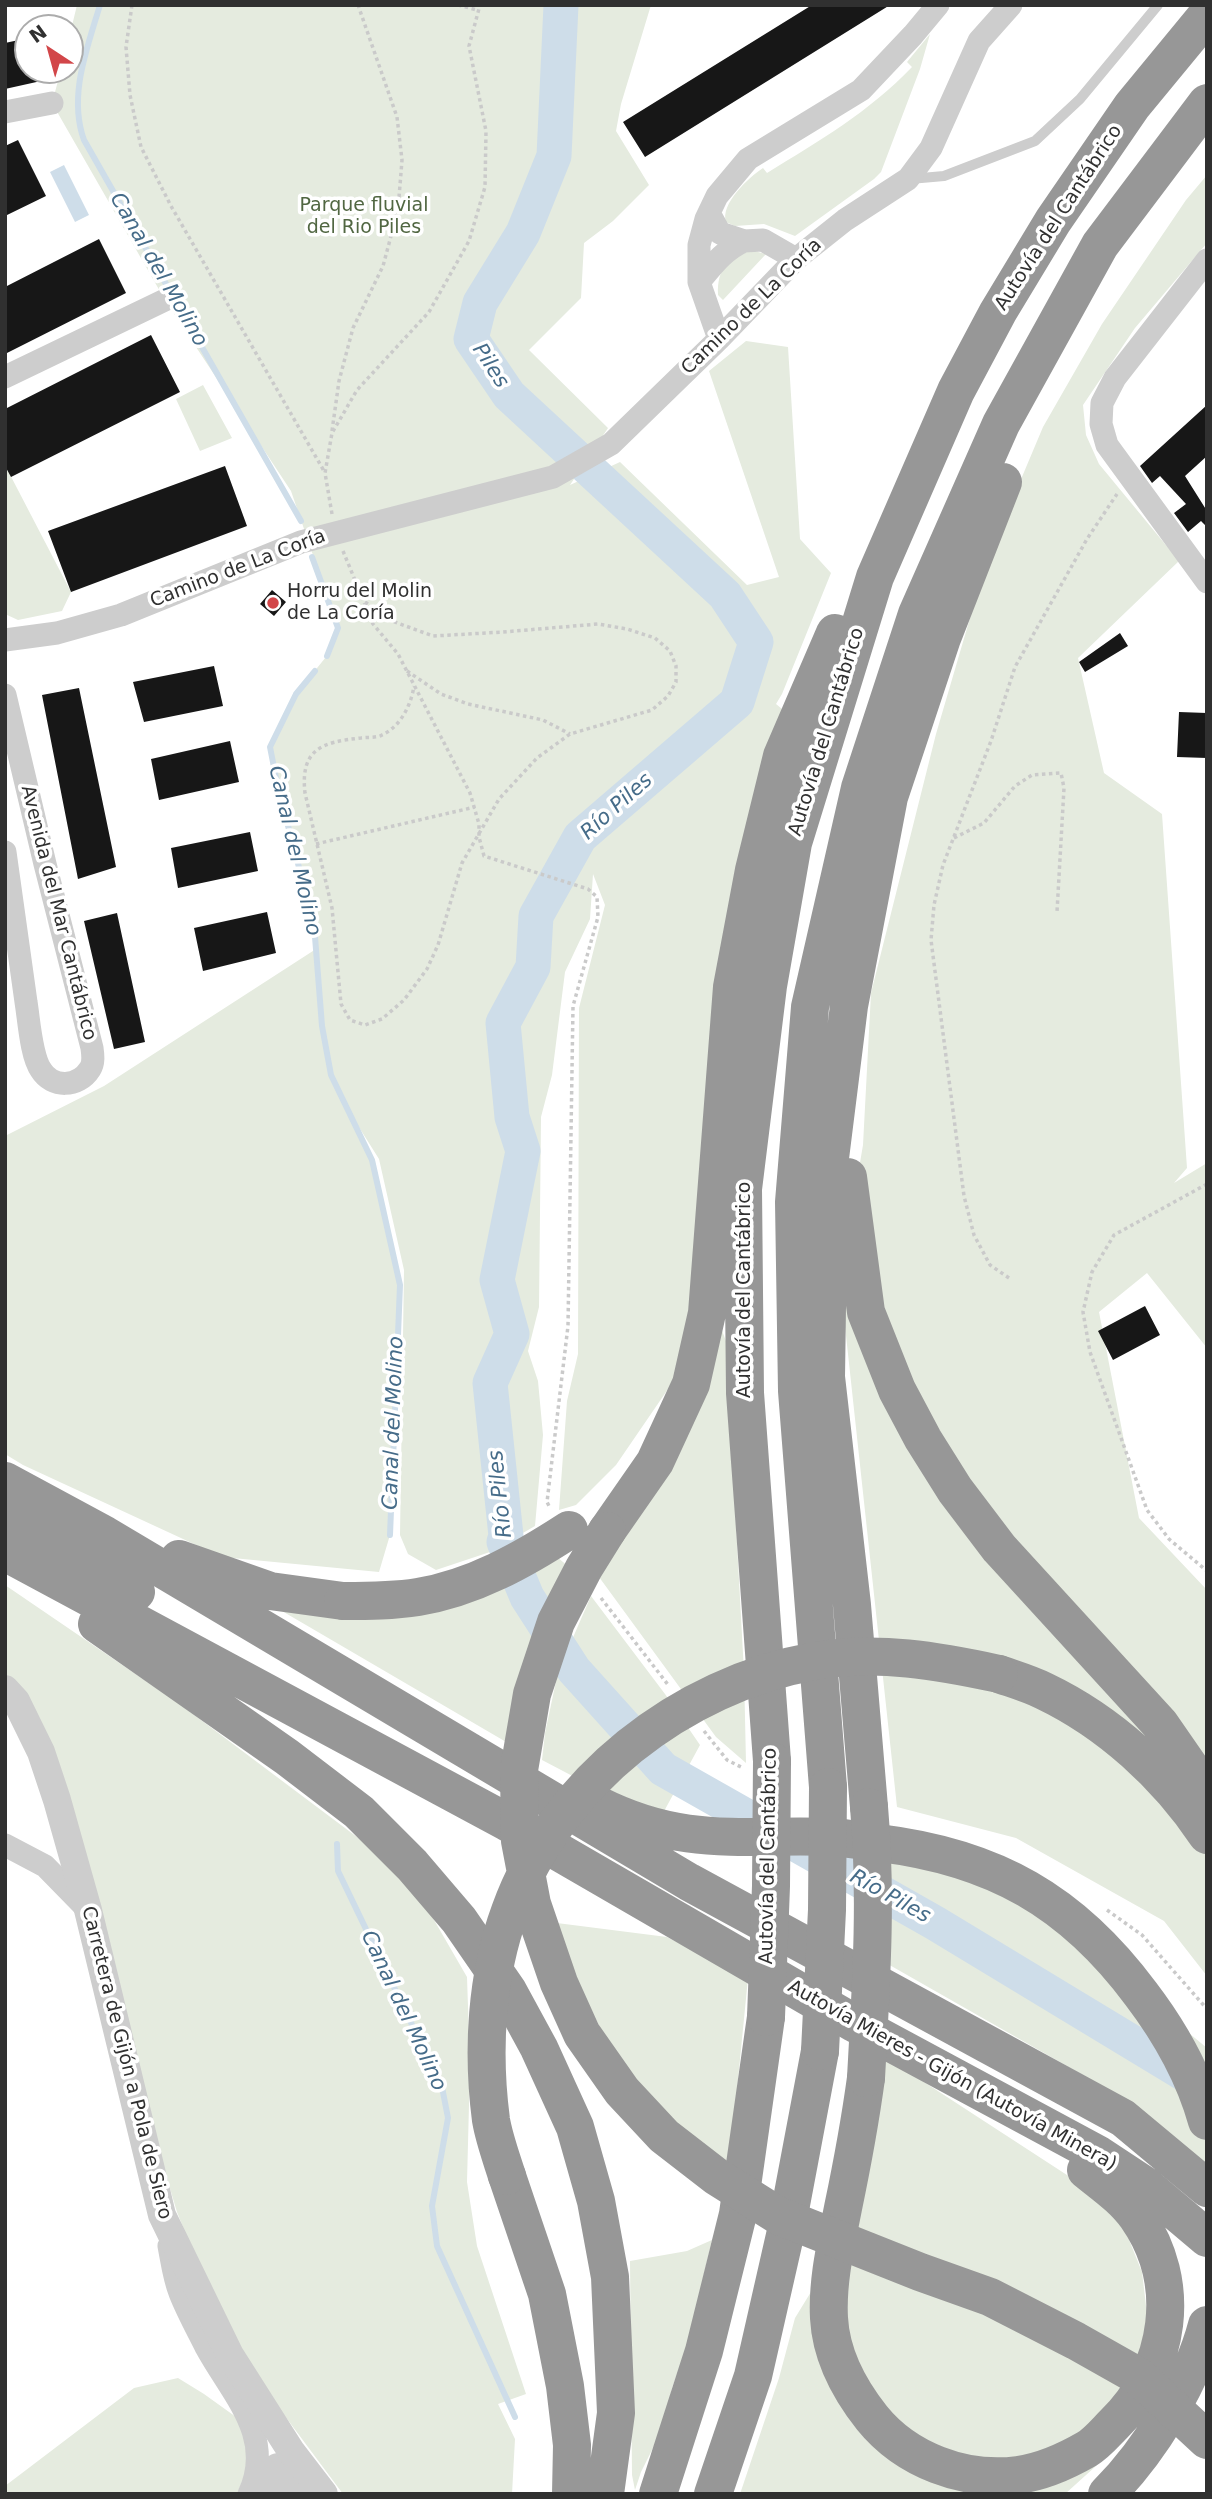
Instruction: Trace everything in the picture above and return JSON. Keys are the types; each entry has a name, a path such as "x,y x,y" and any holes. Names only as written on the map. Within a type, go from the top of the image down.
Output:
{"highway":[{"name":"Autovía del Cantábrico","path":"658,2494 704,2351 738,2214 766,2017 772,1760 745,1393 743,1202 768,986 793,843 875,577 956,391 1052,220 1132,106 1207,15"},
{"path":"713,2494 753,2376 786,2231 820,2051 827,1910 828,1787 797,1377 794,1202 810,1007 860,788 923,602 1002,424 1100,245 1207,103"},
{"path":"854,2023 981,2106 1082,2167 1135,2214 1148,2235 1158,2259 1167,2310 1157,2360 1125,2413 1090,2448 1019,2475 984,2476 947,2470 913,2453 882,2430 856,2398 840,2367 829,2319 831,2270 866,2078 874,1934 874,1861 852,1605 827,1377 829,1166 849,1006 889,797 942,638 1001,487 1061,362 1122,249 1207,129"},
{"path":"956,391 890,507 782,756 754,870 732,987 707,1313 691,1384 655,1462 584,1568 556,1622 532,1694 519,1770 520,1840 532,1904 549,1957 582,2034 622,2091 664,2136 717,2177 779,2217 990,2297 1076,2341 1138,2376 1207,2440"},
{"path":"849,1006 845,1149 852,1215 866,1312 897,1390 955,1490 999,1548 1160,1724 1207,1792"},
{"path":"105,1535 270,1591 343,1601 397,1599 450,1589 506,1567 569,1530 612,1495 639,1462 691,1384"},
{"path":"5,1481 105,1535 337,1688 507,1822"},
{"path":"6,1541 616,1814 661,1830 697,1837 833,1838 923,1848 975,1863 1043,1897 1082,1927 1125,1973 1155,2013 1181,2055 1207,2121"},
{"path":"6,1541 507,1822"},
{"path":"6,1541 63,1600 287,1757 359,1812 412,1865 459,1920 508,1990 539,2048 575,2127 596,2201 610,2277 616,2413 605,2494"},
{"path":"571,2494 572,2445 547,2294 492,2123 487,2074 487,2021 496,1964 510,1911 530,1867 565,1812 598,1772 692,1703 752,1677 816,1660 873,1657 930,1660 999,1674 1043,1690 1082,1712 1123,1742 1165,1781 1207,1835"},
{"path":"337,1688 1123,2118 1207,2188"},
{"name":"Autovía Mieres - Gijón (Autovía Minera)","path":"507,1822 854,2023 1099,2155 1143,2184 1207,2238"},
{"path":"1107,2494 1155,2436 1180,2390 1207,2325"}],"street":[{"path":"719,339 699,282 699,245 717,196 748,159 861,90 914,35 938,5"},
{"name":"Camino de La Coría","path":"5,640 57,633 121,615 301,542 553,477 611,444 719,339 796,258 845,220 908,179 931,148 979,41 1012,5"},
{"path":"5,112 52,103"},
{"path":"709,213 720,233 744,241"},
{"path":"699,282 730,247 744,241 763,240 796,258"},
{"path":"1207,260 1115,378 1102,403 1101,425 1107,444 1207,582"},
{"path":"5,377 165,300"},
{"name":"Avenida del Mar Cantábrico","path":"5,695 92,1048 93,1061 89,1071 74,1082 59,1084 48,1080 38,1067 29,1023 5,852"},
{"name":"Carretera de Gijón a Pola de Siero","path":"5,1689 16,1701 41,1752 88,1910 162,2215 230,2355 324,2494"},
{"path":"5,1845 45,1866 88,1910"},
{"path":"162,2215 179,2291 207,2348 240,2400 258,2444 261,2491"},
{"path":"261,2491 276,2465 299,2460"},
{"path":"261,2491 293,2489 305,2494"}],"lane":[{"path":"908,179 944,176 1035,141 1080,99 1158,5"}],"path":[{"path":"132,5 126,47 130,95 141,147 171,206 325,472"},
{"path":"358,5 397,117 402,160 398,210 383,266 353,328 339,381 325,472 335,532 373,624 398,654 455,760 475,807 484,856 588,889"},
{"path":"458,5 477,10"},
{"path":"332,433 357,390 429,312 469,240 485,187 486,131 469,46 480,5"},
{"path":"1009,1278 990,1265 974,1236 964,1196 931,940 934,905 943,865 991,741 1015,667 1087,539 1129,475"},
{"path":"363,600 392,621 433,636 598,624 655,638 670,651 676,666 676,681 668,696 652,710 570,734 537,758 499,799 462,863 438,945 427,969 404,1000 382,1019 365,1025 350,1020 341,1004 332,908 304,793 302,774 308,760 321,747 336,740 382,736 400,720 411,703 414,685"},
{"path":"407,670 442,694 468,704 543,720 570,734"},
{"path":"953,839 984,823 1015,786 1032,775 1061,773 1064,788 1057,912"},
{"path":"316,844 475,807"},
{"path":"1207,1184 1114,1235 1092,1272 1083,1312 1090,1352 1147,1510 1169,1539 1207,1571"}],"green space":[{"name":"Parque fluvial del Rio Piles","path":"77,5 651,5 621,104 616,131 649,185 613,221 584,243 581,298 529,350 608,428 570,485 620,462 747,585 779,577 709,371 746,341 788,347 800,539 831,573 776,704 787,713 692,1319 679,1373 616,1465 576,1505 559,1510 567,1401 578,1354 579,1008 605,905 593,874 590,919 565,972 552,1075 541,1117 539,1307 528,1351 538,1381 543,1435 535,1526 490,1552 436,1570 408,1554 400,1535 404,1270 379,1159 350,1113 372,1160 400,1285 390,1535 379,1572 222,1557 23,1465 5,1454 5,1136 104,1086 316,949 314,924 278,788 270,747 296,694 330,652 338,628 291,491 165,300 52,103 57,84 84,84 84,14 75,14"},
{"path":"930,34 920,69 881,172 874,179 795,236 764,224 735,226 726,222 725,215 731,199 750,178 763,168 767,173 806,149 879,98 912,67 907,62"},
{"path":"1207,175 1207,243 1135,328 1083,405 1086,435 1099,464 1179,561 1078,658 1104,773 1162,814 1187,1168 1174,1183 1207,1163 1207,1348 1147,1273 1099,1312 1139,1518 1207,1590 1207,1976 1164,1921 1016,1838 897,1807 840,1280 863,1145 871,993 936,734 987,560 1043,427 1102,324 1186,200"},
{"path":"750,250 766,254 723,300 718,295 722,272 730,262"},
{"path":"203,385 232,438 200,451 176,399"},
{"path":"5,465 71,592 62,611 18,620 5,614"},
{"path":"721,1328 726,1341 744,1672 746,1763 716,1737 599,1577"},
{"path":"557,1557 569,1567 513,1746 282,1611"},
{"path":"5,1585 181,1705 389,1861 419,1894 467,1977 470,2066 467,2182 477,2246 526,2394 498,2404 515,2439 512,2494 343,2494 267,2392 216,2310 177,2212 22,1694 5,1673"},
{"path":"591,1596 700,1745 662,1815 582,1781 542,1760 558,1672"},
{"path":"888,1854 977,1878 1062,1928 1207,2048 1207,2167 1109,2090 886,1963"},
{"path":"549,1922 667,1937 748,1978 730,2161 723,2169 619,2067"},
{"path":"881,2054 1090,2190 1119,2215 1142,2272 1148,2323 1147,2341 1096,2466 1065,2494 740,2494 779,2378 795,2318 858,2215"},
{"path":"712,2240 687,2346 672,2388 662,2430 635,2490 632,2475 630,2261 687,2251"},
{"path":"178,2378 243,2422 249,2464 237,2494 5,2494 5,2486 134,2388"}],"water":[{"path":"64,165 89,215 75,222 50,172"}],"building":[{"path":"812,5 890,5 645,157 623,122"},
{"path":"14,41 14,84 28,84 5,89 5,43"},
{"path":"18,140 46,196 5,216 5,146"},
{"path":"99,239 126,293 5,354 5,287"},
{"path":"151,335 180,392 11,477 5,466 5,409"},
{"path":"1207,405 1207,456 1185,476 1207,511 1207,527 1201,521 1188,532 1174,513 1186,504 1160,476 1152,483 1140,466"},
{"path":"225,466 247,526 71,592 48,531"},
{"name":"Horru del Molin de La Coría","path":"272,590 286,602 274,616 260,604"},
{"path":"1120,633 1128,646 1085,672 1079,662"},
{"path":"214,666 223,706 144,722 133,682"},
{"path":"79,688 116,867 78,879 42,695"},
{"path":"1179,712 1207,713 1207,758 1177,757"},
{"path":"230,741 239,782 159,800 151,759"},
{"path":"250,832 258,871 178,888 171,848"},
{"path":"267,912 276,953 203,971 194,928"},
{"path":"117,913 145,1042 114,1049 84,921"},
{"path":"1145,1306 1160,1335 1113,1360 1098,1331"}],"waterway":[{"name":"Canal del Molino","path":"100,5 81,72 78,107 84,140 301,521"},
{"name":"Río Piles","path":"561,5 554,156 523,233 480,303 471,339 509,395 725,595 756,642 737,702 580,837 536,916 533,967 503,1023 512,1117 523,1151 497,1280 512,1334 490,1383 506,1536 504,1542 527,1597 574,1670 663,1769 935,1923 1201,2084"},
{"name":"Canal del Molino","path":"312,557 338,628 327,656"},
{"name":"Canal del Molino","path":"315,671 296,694 270,747 278,788 314,924 322,1026 331,1075 372,1160 400,1285 390,1535"},
{"name":"Canal del Molino","path":"337,1844 338,1871 442,2087 448,2118 432,2206 437,2246 515,2417"}],"place":[{"name":"Horru del Molin de La Coría","path":"273,603"}],"water label":[{"name":"Piles","path":"490,366"}]}
